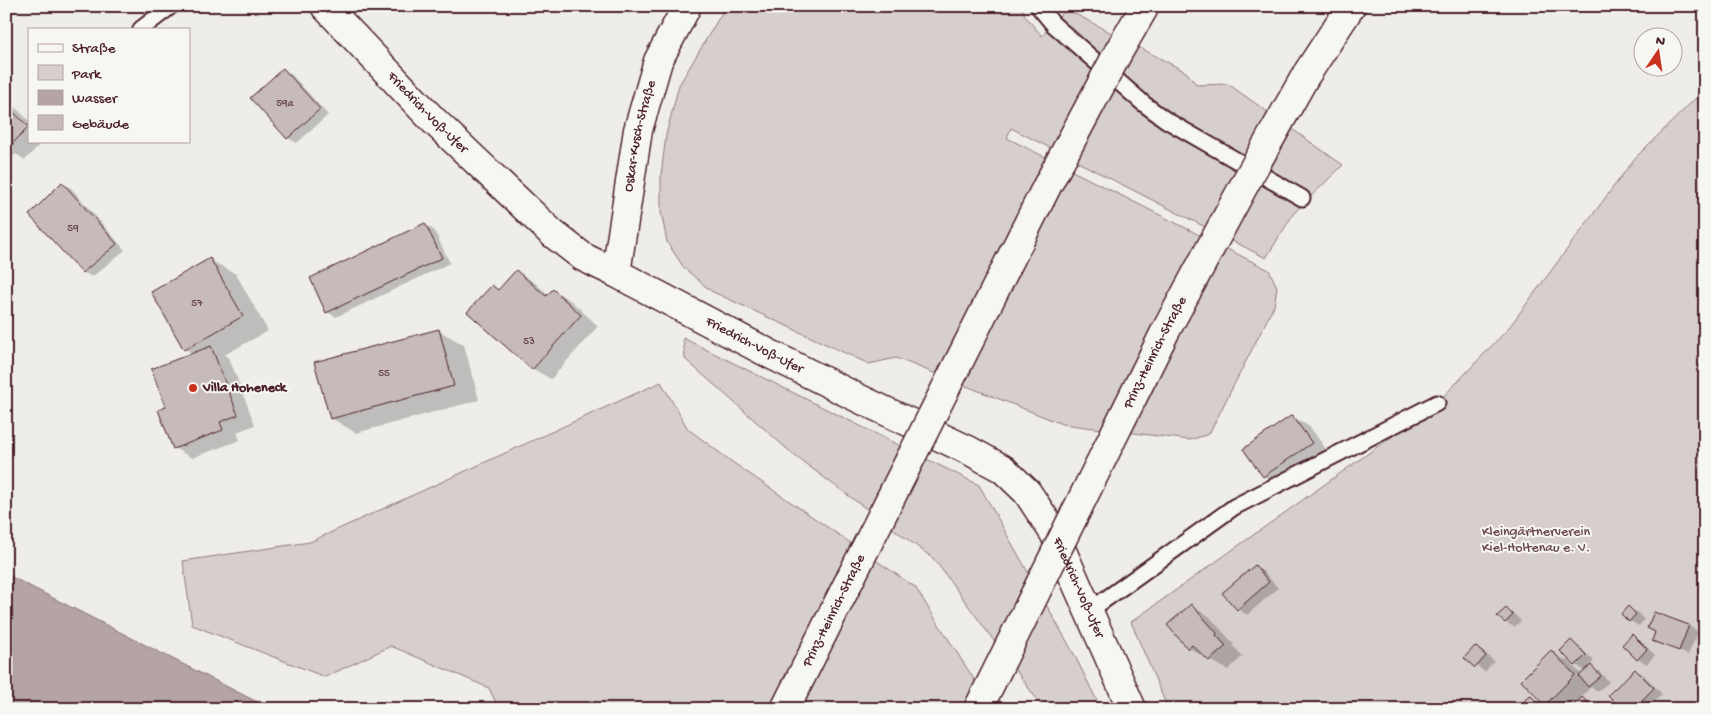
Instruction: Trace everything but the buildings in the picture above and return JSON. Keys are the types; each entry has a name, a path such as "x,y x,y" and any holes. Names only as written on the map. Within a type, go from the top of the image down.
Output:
{"main road":[{"name":"Friedrich-Voß-Ufer","path":"325,6 432,119 552,233 583,257 770,354 970,451 1003,469 1027,492 1054,532 1132,709"},
{"name":"Oskar-Kusch-Straße","path":"624,277 638,130 658,61 687,6"},
{"name":"Prinz-Heinrich-Straße","path":"785,709 1047,186 1145,6"},
{"name":"Prinz-Heinrich-Straße","path":"978,709 1165,332 1306,75 1351,6"}],"lane":[{"path":"142,28 171,6"},
{"path":"1038,6 1052,24 1144,104 1166,120 1302,198"},
{"path":"1090,611 1234,507 1437,403"}],"green space":[{"path":"726,6 1022,6 1025,16 1042,36 1066,9 1186,72 1197,85 1228,84 1343,165 1294,213 1266,258 1011,128 1007,138 1269,270 1277,287 1274,306 1209,434 1190,440 1062,424 896,358 869,364 711,291 684,268 667,242 661,212 661,175 666,135 679,85"},
{"name":"Kleingärtnerverein Kiel-Holtenau e. V.","path":"1705,89 1705,709 1168,709 1131,622 1437,403 1507,330 1635,158"},
{"path":"683,338 979,485 1074,654 1101,709 1044,709 934,559 795,456 685,359"},
{"path":"661,382 688,429 732,462 915,587 993,709 499,709 489,688 391,646 325,677 192,625 183,561 310,542"}],"water":[{"path":"6,574 271,709 6,709"}],"place":[{"name":"Villa Hoheneck","path":"193,388"}]}
